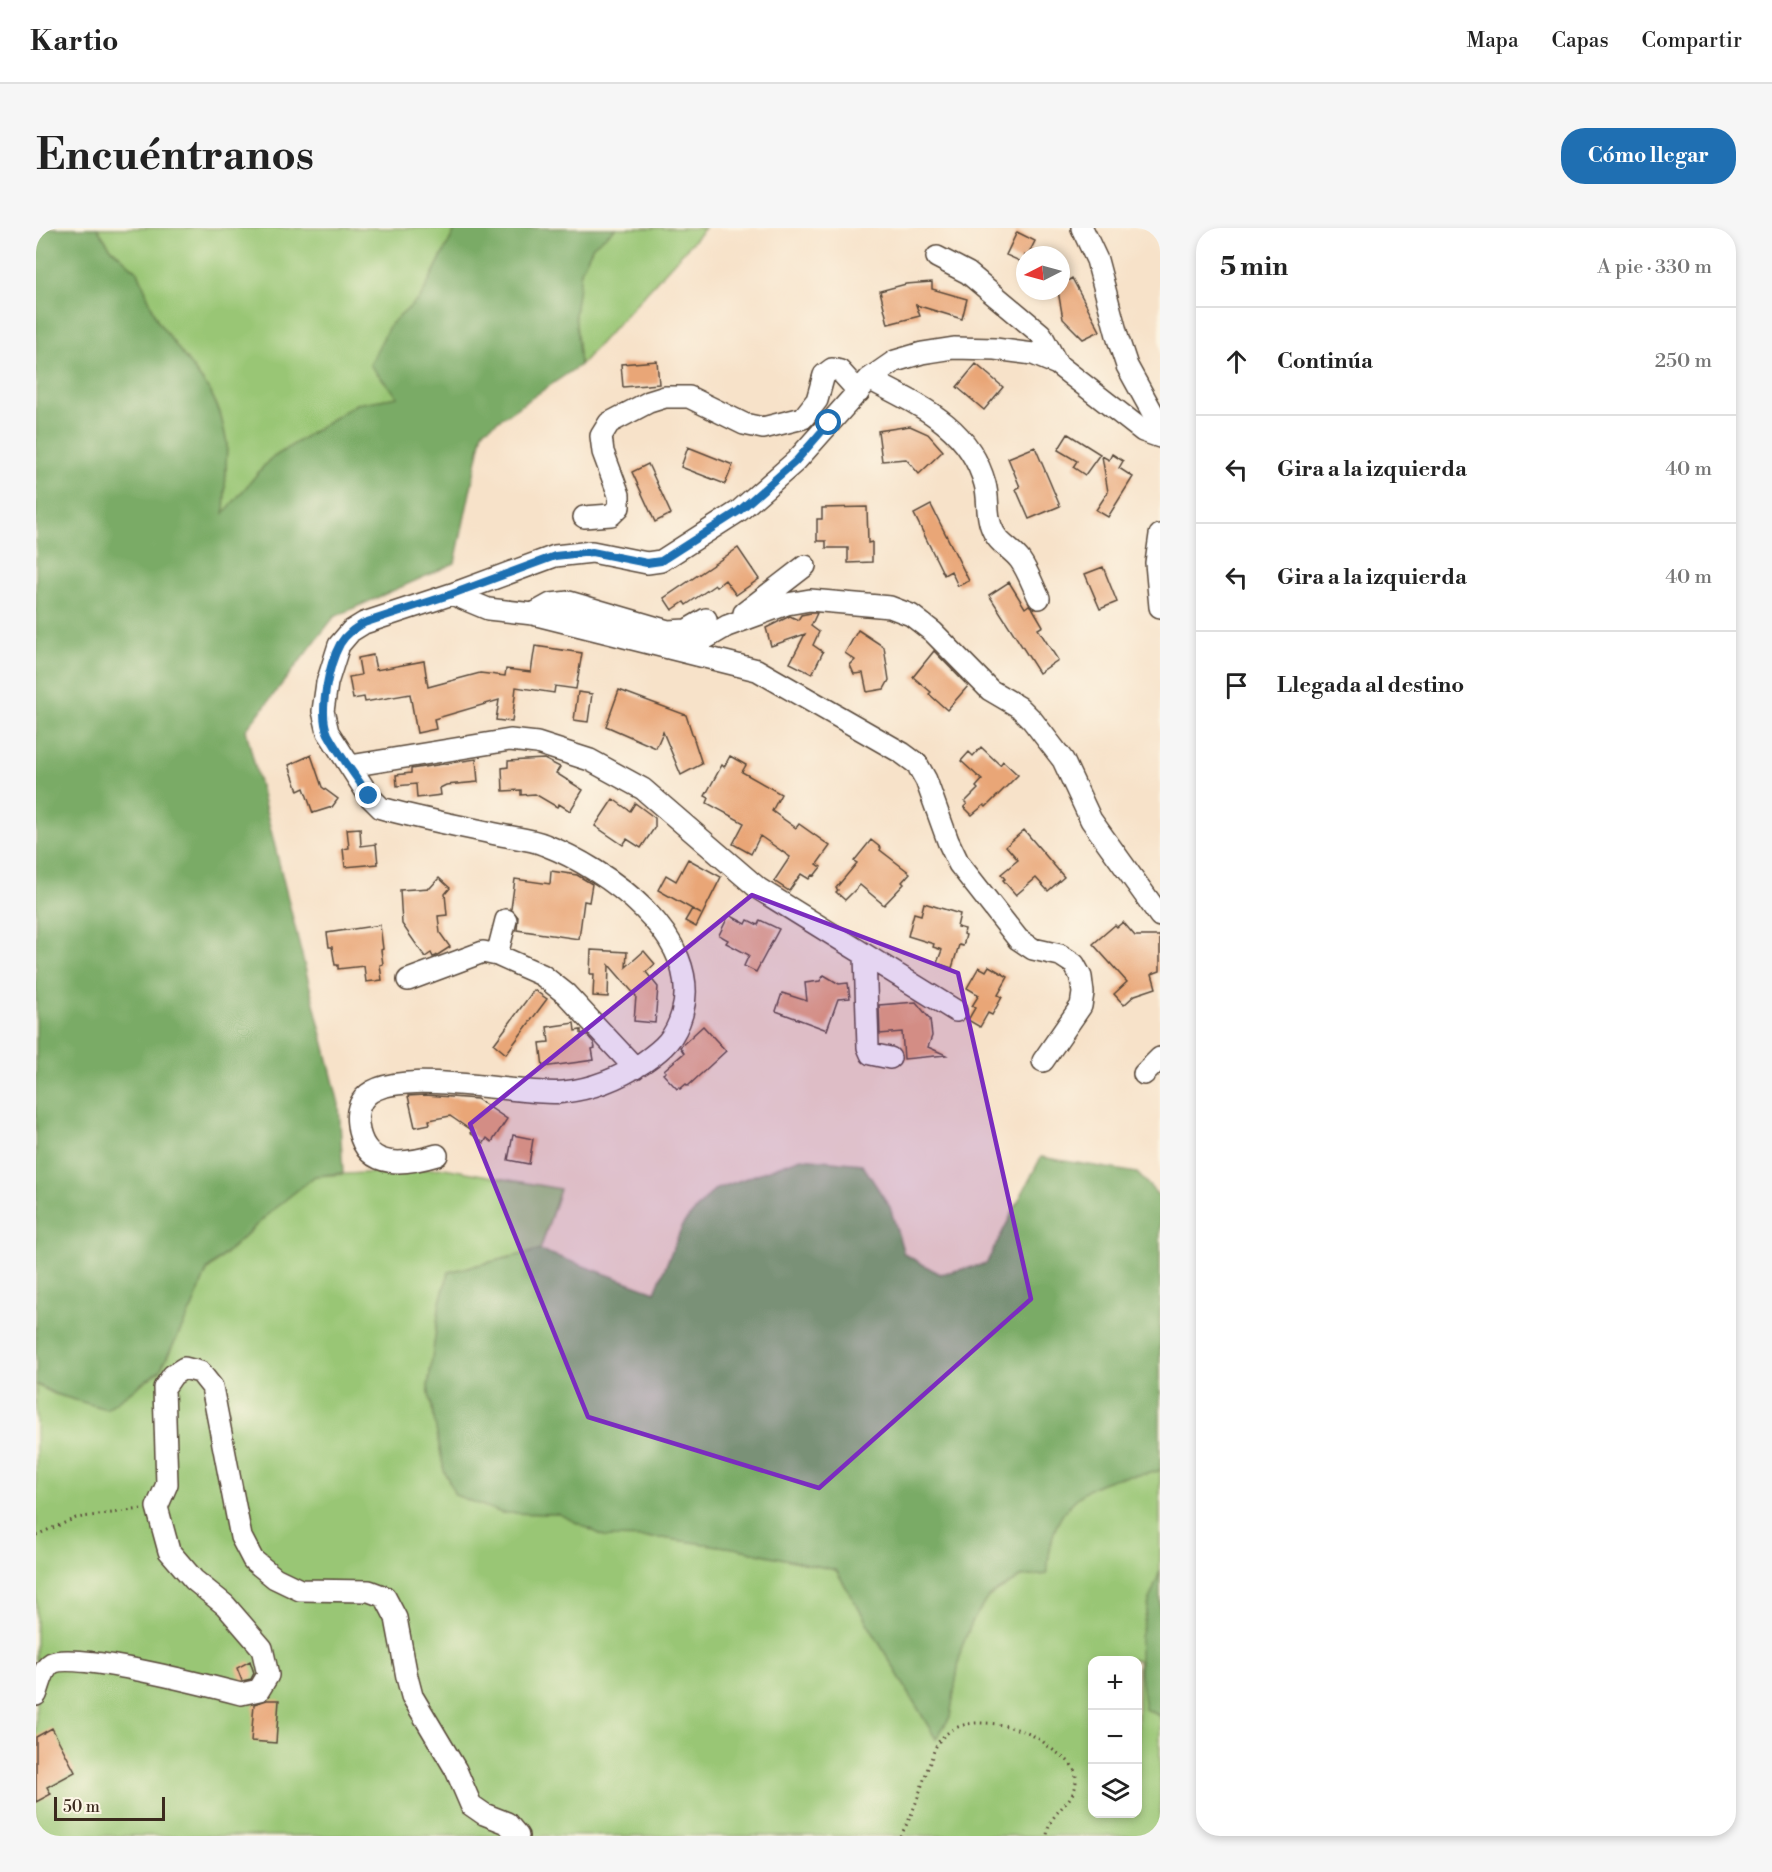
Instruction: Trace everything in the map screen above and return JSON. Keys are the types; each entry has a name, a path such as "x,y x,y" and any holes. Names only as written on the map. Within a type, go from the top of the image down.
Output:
{"street":[{"path":"1082,228 1097,260 1127,366 1160,426"},
{"path":"937,257 968,273 1041,334 1057,364"},
{"path":"437,1155 416,1161 380,1161 369,1152 360,1138 357,1108 364,1096 376,1088 391,1084 428,1082 563,1092 618,1078 661,1050 674,1035 683,1012 685,990 680,963 668,938 646,911 619,886 582,862 543,844 381,808 369,796 328,732 323,711 327,683 339,645 351,631 364,623 555,556 592,552 647,563 661,561 739,511 796,461 864,385 895,361 922,353 954,348 995,349 1033,354 1057,364 1143,431 1160,437"},
{"path":"584,517 611,515 619,507 619,495 603,452 601,436 609,423 649,402 665,397 690,397 744,424 763,428 803,418 817,400 824,375 832,369 840,370 864,385 934,414 957,433 975,461 985,484 990,524 998,540 1020,560 1039,598"},
{"path":"1159,598 1156,563 1160,535"},
{"path":"684,651 727,626 805,566"},
{"path":"452,594 488,609 533,614 757,670 902,753 917,764 926,780 948,841 959,864 1018,939 1033,949 1060,955 1074,964 1081,977 1083,993 1081,1006 1043,1061"},
{"path":"727,626 787,603 810,600 891,607 912,615 933,632 990,690 1019,707 1032,720 1063,760 1091,820 1160,916"},
{"path":"533,614 551,604 569,602 669,631 687,630 706,619"},
{"path":"350,766 510,740 537,743 590,760 643,789 759,889 956,1011"},
{"path":"497,955 506,920"},
{"path":"408,980 483,952 497,955 542,975 566,994 635,1068"},
{"path":"865,955 868,1047 871,1054 890,1058"},
{"path":"1144,1074 1160,1058"},
{"path":"36,1695 46,1668 53,1662 95,1662 241,1694 259,1690 268,1675 262,1648 225,1605 194,1580 169,1551 157,1507 167,1484 164,1388 173,1375 184,1368 200,1372 212,1387 241,1537 253,1560 275,1578 300,1590 369,1591 385,1597 396,1618 406,1677 412,1696 456,1770 471,1805 484,1814 507,1823 518,1836"}],"path":[{"path":"36,1535 76,1518 157,1507"},
{"path":"900,1836 910,1821 939,1740 960,1726 976,1722 999,1723 1024,1731 1042,1740 1067,1759 1076,1772 1076,1783 1072,1796 1052,1818 1047,1836"}],"highlighted area":[{"path":"752,895 958,973 1031,1299 819,1488 588,1417 470,1124"}],"green space":[{"path":"36,228 97,228 110,247 138,272 158,322 210,391 220,413 227,443 224,513 269,460 356,404 398,397 370,365 389,326 421,297 456,228 616,228 593,246 581,271 575,314 580,365 483,431 455,563 334,617 246,730 339,1104 343,1173 315,1176 275,1208 207,1270 192,1308 160,1370 106,1409 55,1394 36,1384"},
{"path":"97,228 456,228 421,297 389,326 399,397 356,404 269,460 224,514 227,443 220,412 210,391 158,322 138,272 110,247"},
{"path":"616,228 705,228 580,365 575,314 581,271 593,246"},
{"path":"1041,1157 1137,1173 1160,1197 1160,1470 1116,1478 1100,1483 1083,1493 1063,1514 1054,1532 1047,1574 1021,1577 988,1597 972,1622 961,1649 950,1717 936,1739 836,1570 734,1548 662,1538 606,1537 559,1514 502,1513 455,1495 444,1470 428,1387 440,1302 449,1272 540,1250 655,1292 683,1224 714,1190 801,1158 862,1164 890,1207 904,1254 940,1274 986,1264"},
{"path":"444,1168 560,1189 540,1250 449,1272 440,1302 428,1387 444,1470 455,1495 502,1513 559,1514 606,1537 662,1538 734,1548 836,1570 936,1739 950,1717 961,1649 972,1622 988,1597 1021,1577 1047,1574 1051,1542 1058,1523 1069,1506 1083,1493 1100,1483 1116,1478 1160,1470 1160,1571 1145,1709 1160,1716 1160,1836 36,1836 36,1385 55,1394 106,1409 160,1371 192,1308 207,1271 275,1208 315,1176"},
{"path":"1160,1571 1160,1716 1145,1709 1142,1689 1140,1637"}],"building":[{"path":"1017,232 1035,241 1032,246 1016,246 1016,259 1006,255"},
{"path":"1072,278 1100,331 1083,339 1063,319 1060,300 1070,300 1070,279"},
{"path":"932,282 932,289 967,299 962,319 916,305 920,316 888,324 880,291 906,284"},
{"path":"657,361 659,384 623,387 621,364"},
{"path":"976,364 1003,387 984,410 957,387"},
{"path":"910,426 928,434 943,451 919,474 906,459 882,461 878,431"},
{"path":"1068,434 1100,454 1085,475 1073,467 1077,461 1058,450"},
{"path":"688,447 733,465 725,484 681,467"},
{"path":"1035,447 1060,506 1029,519 1016,489 1020,487 1008,458"},
{"path":"1112,454 1123,461 1119,468 1133,477 1108,517 1096,510 1108,492 1102,456 1109,460"},
{"path":"648,464 671,514 655,522 632,472"},
{"path":"931,505 969,581 958,586 951,571 944,575 914,514"},
{"path":"867,507 868,543 872,542 872,562 848,563 848,548 826,548 826,541 817,541 817,519 822,519 822,508"},
{"path":"738,548 759,579 736,595 725,580 686,605 684,602 672,610 664,598"},
{"path":"1103,567 1117,602 1100,609 1085,574"},
{"path":"1009,582 1025,608 1029,605 1033,609 1043,626 1038,629 1058,660 1039,673 989,595"},
{"path":"817,613 811,626 819,632 813,645 823,652 812,674 790,663 805,634 771,646 766,628 790,616 798,620 801,615"},
{"path":"858,630 884,647 889,680 884,689 867,692 863,673 854,674 850,665 855,660 845,653"},
{"path":"535,646 582,653 576,689 555,686 554,693 516,687 512,722 496,720 499,700 434,719 436,729 417,733 410,694 365,702 364,697 353,699 349,677 361,675 358,658 373,655 376,670 424,661 428,687 480,673 505,676 506,669 531,672"},
{"path":"934,651 968,686 947,710 913,677"},
{"path":"619,690 686,715 702,764 681,775 663,732 656,748 606,726"},
{"path":"578,692 592,694 588,722 574,720"},
{"path":"981,747 1000,765 1003,761 1018,775 986,807 984,805 972,815 964,807 967,804 965,802 978,789 976,787 982,780 961,761 969,752 973,756"},
{"path":"311,755 322,787 338,799 332,807 313,813 304,788 298,791 289,765"},
{"path":"730,756 746,765 742,772 781,794 772,811 796,828 799,824 830,846 817,864 821,867 814,876 812,875 809,879 801,874 789,891 774,881 790,857 760,836 751,854 733,844 744,823 707,803 709,798 705,796 722,765 724,767"},
{"path":"476,759 478,782 446,785 440,788 441,795 417,798 416,784 397,786 396,775 411,773 411,769"},
{"path":"544,759 560,767 556,773 583,790 570,811 559,804 557,807 535,794 521,795 521,790 503,791 502,768 508,767 508,761"},
{"path":"613,799 630,811 635,803 655,818 655,827 641,848 627,839 623,845 595,826"},
{"path":"360,828 361,846 376,844 378,864 345,867 343,849 349,848 347,829"},
{"path":"1024,830 1064,877 1048,891 1036,878 1016,895 1003,880 1005,879 1001,874 1018,860 1006,846"},
{"path":"871,840 881,848 880,850 910,873 902,882 904,884 884,905 860,885 845,900 836,892 838,890 836,888 857,863 854,861"},
{"path":"688,859 721,877 696,927 685,921 692,909 701,914 658,890 666,875 676,881"},
{"path":"551,871 577,875 592,884 589,902 584,901 579,939 517,930 518,917 511,909 515,879 550,884"},
{"path":"439,878 450,888 445,894 447,915 438,916 440,933 450,947 436,956 433,957 431,953 425,957 402,924 400,890 430,888"},
{"path":"924,903 960,914 957,927 965,929 964,934 966,935 963,946 959,945 952,968 937,963 942,950 933,947 934,944 908,936 914,913 921,915"},
{"path":"729,915 746,924 748,920 758,925 760,920 779,929 756,972 744,966 749,955 726,943 728,940 719,935"},
{"path":"1123,922 1135,936 1160,936 1160,971 1152,974 1156,988 1135,995 1124,1005 1114,994 1127,982 1093,944 1115,925 1117,927"},
{"path":"380,925 383,949 381,950 383,964 380,965 382,980 366,982 364,966 338,969 338,965 335,965 332,947 329,947 327,933"},
{"path":"591,950 627,952 626,967 644,951 655,964 646,972 658,987 655,1023 634,1021 636,996 609,965 608,997 593,996 594,974 590,974"},
{"path":"989,966 1008,977 998,995 1002,997 992,1015 988,1013 980,1027 968,1020 975,1008 972,1006 979,995 967,988 979,967 986,971"},
{"path":"824,975 839,984 848,983 850,998 838,999 827,1030 776,1011 782,993 807,1001 805,983 820,981"},
{"path":"534,990 547,999 506,1054 494,1044"},
{"path":"916,1002 930,1019 932,1036 928,1047 946,1055 904,1059 902,1032 880,1034 879,1005"},
{"path":"574,1023 575,1031 581,1030 581,1034 585,1033 594,1043 595,1048 592,1049 594,1060 543,1067 540,1043 549,1042 547,1027"},
{"path":"703,1026 726,1051 688,1086 686,1084 677,1089 663,1074 666,1072 664,1070 684,1053 680,1047"},
{"path":"408,1096 477,1099 507,1119 492,1142 487,1138 484,1143 470,1133 472,1131 450,1116 429,1120 430,1124 415,1127"},
{"path":"513,1135 533,1139 529,1164 508,1160"},
{"path":"250,1661 254,1673 251,1679 242,1681 237,1668"},
{"path":"267,1700 279,1700 276,1743 251,1741 254,1704"},
{"path":"52,1728 75,1772 47,1787 51,1794 36,1802 36,1737"}],"route":[{"path":"369,796 328,732 323,711 327,683 339,645 351,631 364,623 555,556 592,552 647,563 661,561 739,511 796,461 829,423"}]}
